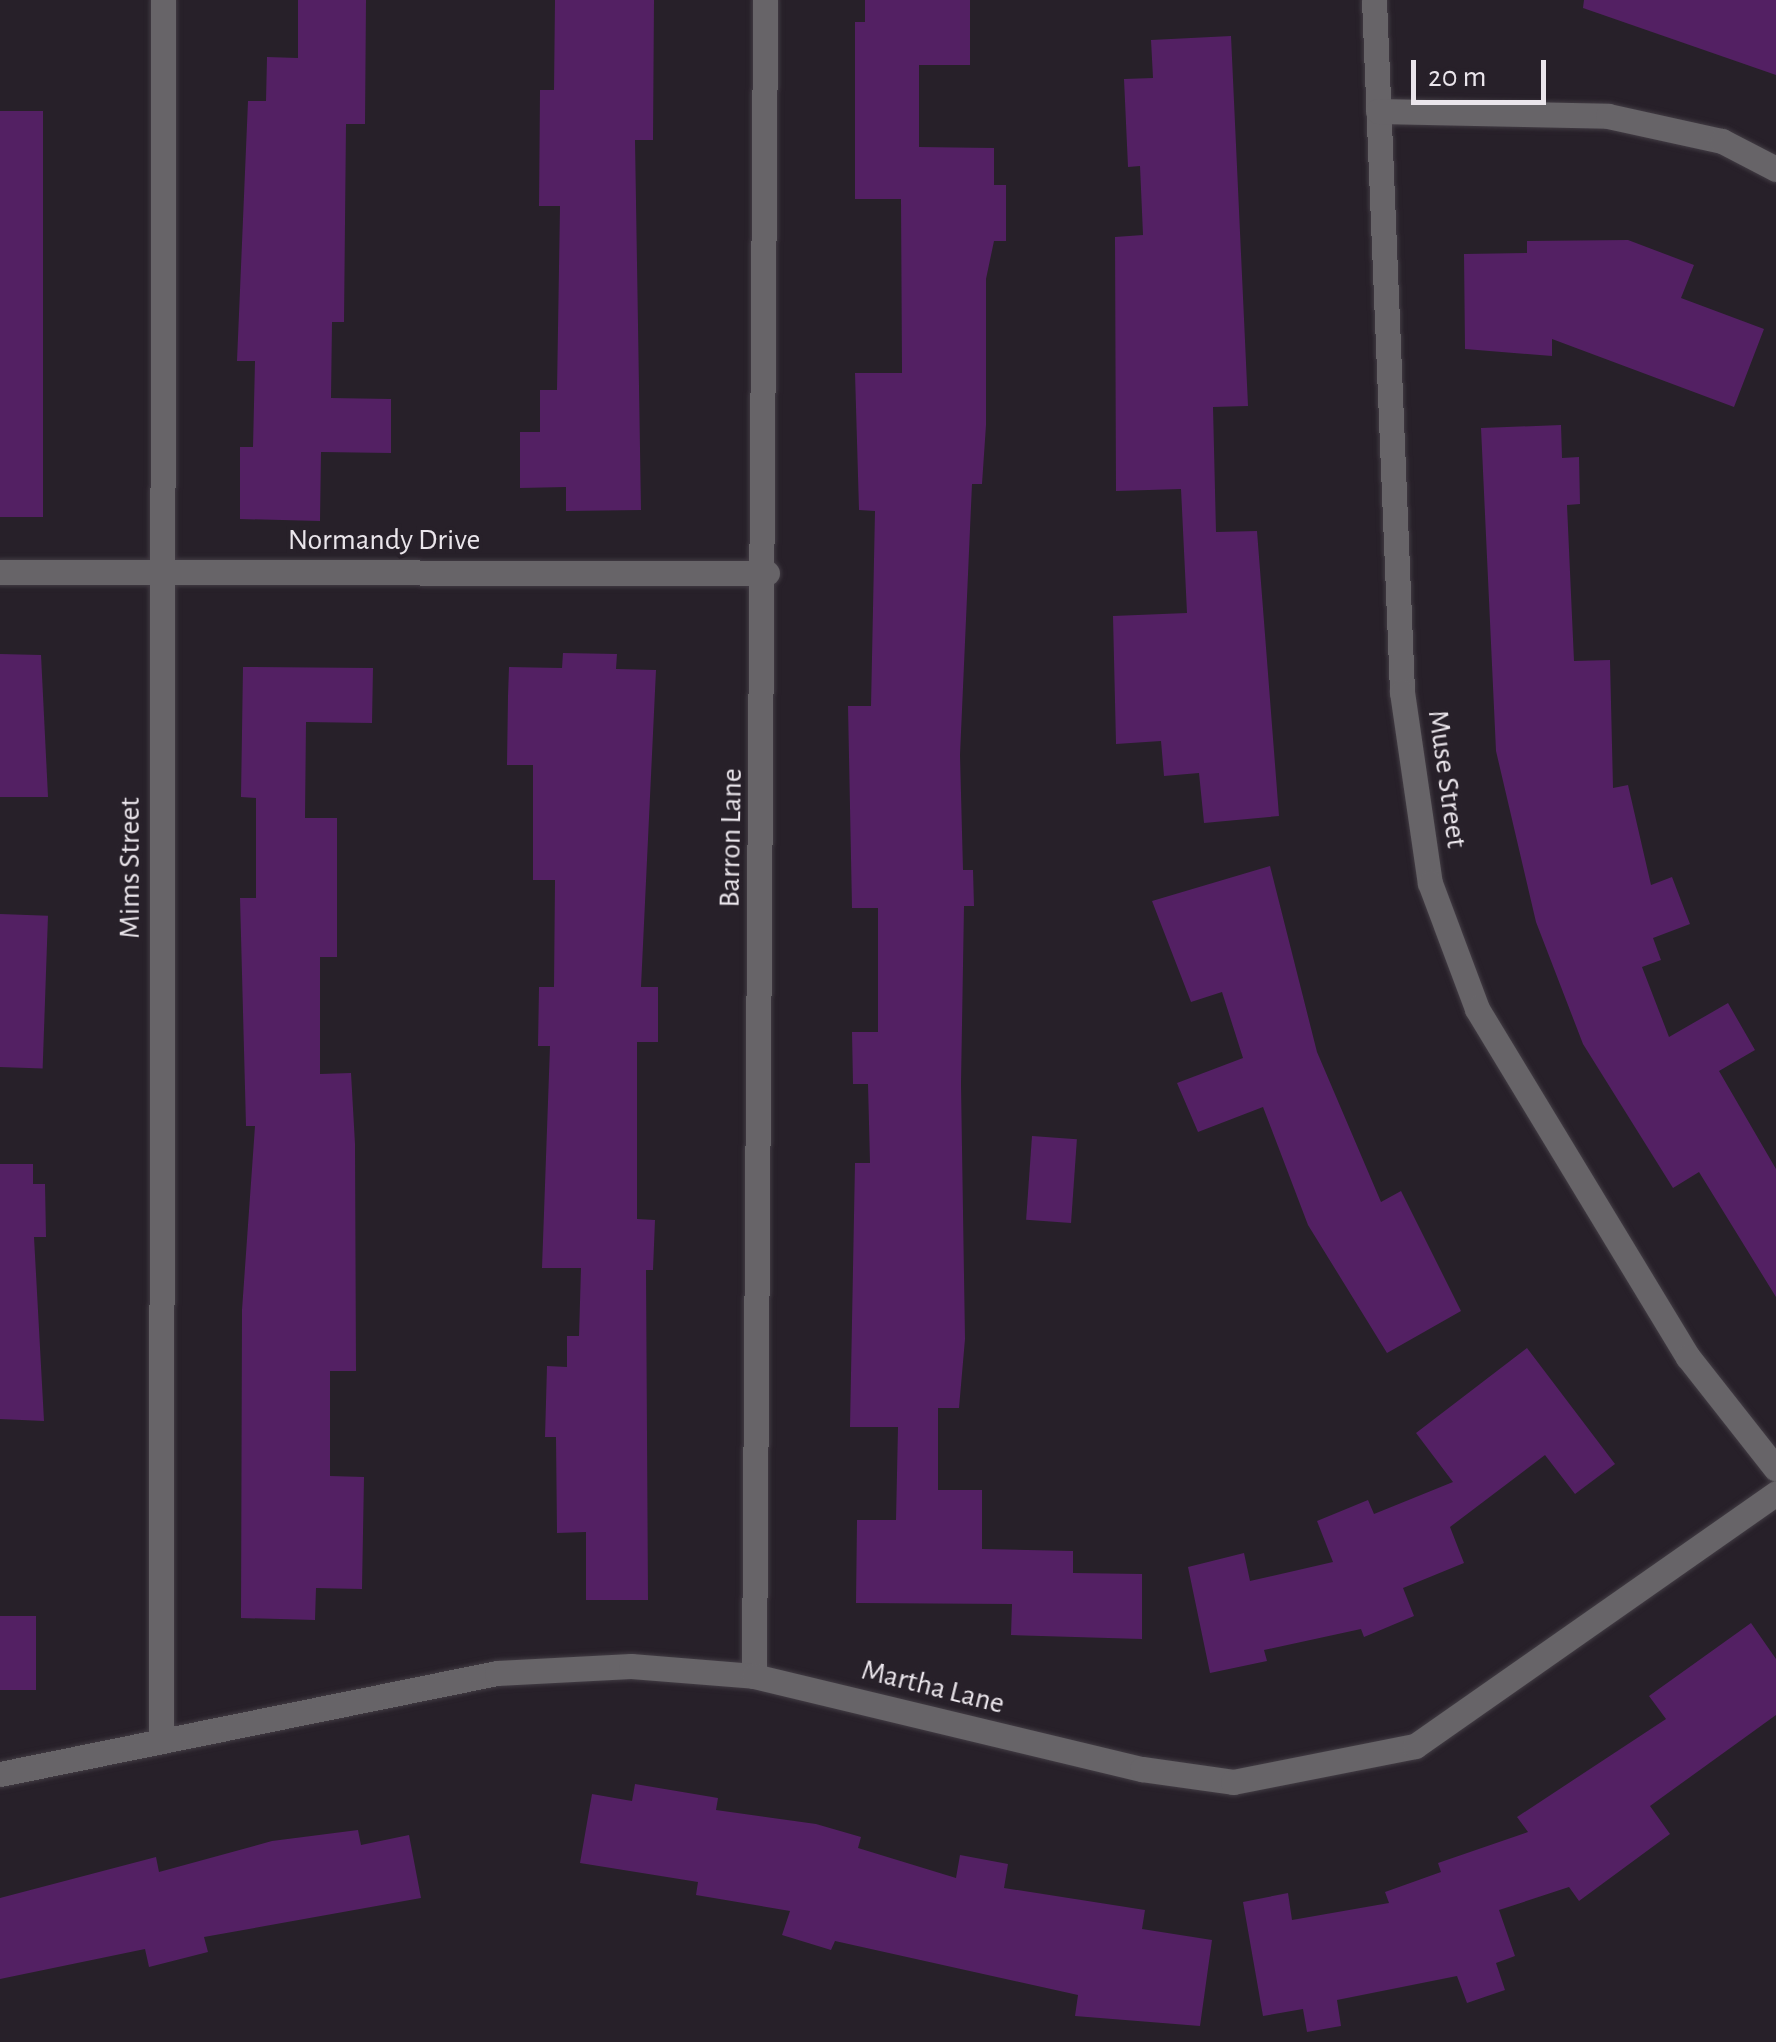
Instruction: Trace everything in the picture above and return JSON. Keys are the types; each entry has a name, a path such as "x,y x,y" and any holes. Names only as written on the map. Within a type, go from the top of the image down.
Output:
{"street":[{"name":"Mims Street","path":"160,1737 163,0"},
{"name":"Barron Lane","path":"754,1676 767,573 765,0"},
{"name":"Muse Street","path":"1374,0 1402,692 1430,884 1477,1009 1688,1356 1776,1469"},
{"path":"1378,110 1608,116 1722,141 1776,169"},
{"name":"Normandy Drive","path":"0,572 767,573"},
{"name":"Martha Lane","path":"0,1774 160,1737 497,1673 630,1666 754,1676 1122,1765 1232,1782 1415,1746 1776,1493"}],"building":[{"path":"298,0 366,0 365,124 346,124 344,322 332,322 331,398 391,399 391,453 321,452 320,521 240,519 240,447 253,447 255,361 237,361 248,101 266,101 267,57 298,58"},
{"path":"555,0 654,0 653,140 635,140 641,510 566,511 566,487 520,488 520,432 540,432 540,390 557,390 560,206 539,206 540,90 554,90"},
{"path":"865,0 970,0 970,65 919,65 919,147 994,148 994,185 1006,185 1006,241 994,241 986,279 986,425 982,484 972,484 960,755 963,870 973,870 974,906 964,906 961,1084 965,1339 959,1408 938,1408 938,1490 982,1490 982,1549 1073,1551 1073,1573 1142,1574 1142,1639 1011,1635 1012,1604 856,1603 857,1520 896,1520 898,1427 850,1427 855,1163 870,1163 868,1084 853,1084 852,1032 878,1032 878,908 852,908 848,706 871,706 875,511 859,510 855,373 902,373 901,199 855,199 855,22 865,22"},
{"path":"1584,0 1776,0 1776,75 1583,8"},
{"path":"1231,36 1248,406 1213,407 1216,532 1257,531 1279,816 1204,823 1199,773 1164,776 1161,741 1116,744 1113,616 1187,613 1181,489 1116,491 1115,237 1143,235 1140,166 1128,167 1124,79 1153,78 1151,40"},
{"path":"0,111 43,111 43,517 0,517"},
{"path":"1628,240 1694,265 1681,298 1764,329 1734,407 1552,339 1552,356 1465,349 1464,254 1527,253 1527,241"},
{"path":"1561,425 1562,458 1579,457 1580,504 1567,505 1574,661 1610,660 1613,788 1628,785 1651,885 1672,877 1690,924 1653,938 1661,960 1642,967 1669,1037 1728,1003 1755,1050 1719,1071 1776,1169 1776,1297 1699,1172 1673,1188 1583,1044 1536,922 1496,751 1481,428"},
{"path":"563,653 617,654 616,669 656,670 641,987 658,987 658,1042 637,1042 637,1219 655,1220 653,1270 646,1270 648,1600 586,1600 586,1532 557,1533 556,1437 545,1437 547,1366 567,1367 567,1336 579,1336 581,1268 542,1268 550,1046 538,1046 539,987 554,987 555,880 533,880 533,765 507,765 508,696 509,667 562,668"},
{"path":"0,654 41,655 48,797 0,797"},
{"path":"243,667 373,668 372,723 306,722 305,818 337,818 337,957 320,957 320,1074 351,1073 355,1144 356,1371 330,1371 330,1476 364,1477 362,1589 316,1588 315,1620 241,1618 242,1310 255,1126 246,1126 240,898 256,898 256,798 241,797"},
{"path":"1270,866 1317,1052 1381,1202 1401,1191 1461,1311 1387,1353 1308,1225 1263,1107 1198,1132 1177,1083 1243,1058 1222,992 1191,1002 1152,901"},
{"path":"0,914 48,916 43,1069 0,1067"},
{"path":"1032,1136 1077,1139 1071,1223 1026,1220"},
{"path":"0,1164 33,1164 33,1184 45,1184 46,1237 34,1237 44,1421 0,1419"},
{"path":"1527,1348 1615,1464 1575,1494 1545,1455 1450,1527 1464,1563 1403,1588 1414,1616 1364,1637 1361,1629 1264,1650 1267,1661 1210,1673 1188,1567 1244,1553 1250,1581 1333,1562 1317,1521 1368,1500 1374,1514 1453,1482 1416,1433"},
{"path":"0,1616 36,1616 36,1690 0,1690"},
{"path":"1751,1623 1776,1659 1776,1715 1650,1806 1670,1834 1579,1901 1569,1887 1499,1910 1515,1956 1496,1963 1505,1990 1467,2003 1457,1976 1337,2000 1341,2026 1307,2032 1303,2009 1263,2016 1243,1902 1288,1893 1292,1920 1389,1903 1385,1892 1441,1872 1438,1863 1528,1832 1517,1817 1666,1719 1649,1696"},
{"path":"635,1784 718,1798 716,1810 816,1824 861,1837 858,1848 956,1878 960,1855 1008,1864 1004,1888 1145,1910 1142,1929 1212,1940 1200,2026 1075,2016 1078,1995 835,1941 831,1950 782,1935 790,1911 696,1895 698,1882 580,1863 592,1794 632,1801"},
{"path":"358,1830 361,1845 409,1835 421,1898 204,1937 208,1952 149,1967 145,1949 0,1979 0,1898 156,1857 159,1872 272,1841"}]}
